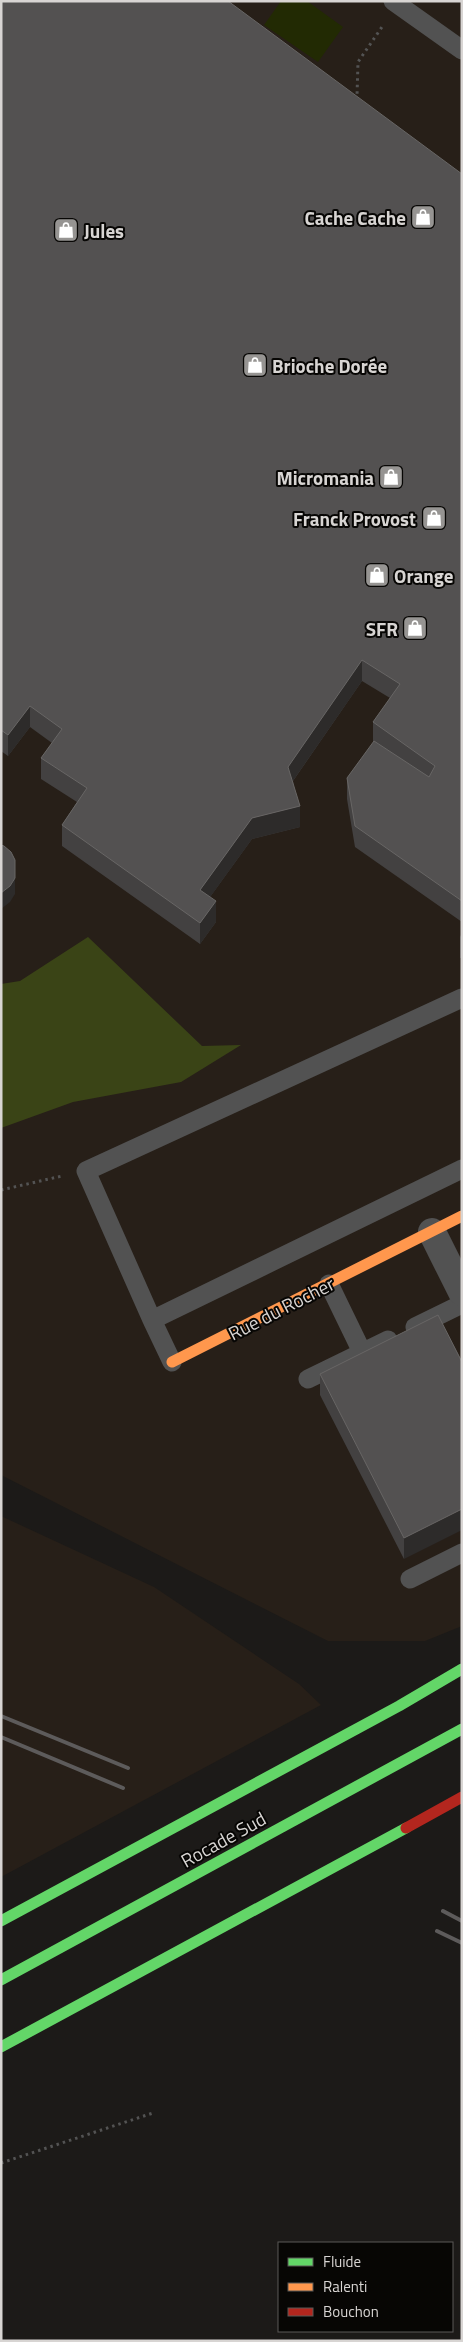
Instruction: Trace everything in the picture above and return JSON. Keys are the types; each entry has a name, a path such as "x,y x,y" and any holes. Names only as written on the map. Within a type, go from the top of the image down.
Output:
{"main road":[{"name":"Rue du Rocher","path":"172,1362 462,1216"},
{"path":"1,1921 400,1706 462,1669"},
{"name":"Rocade Sud","path":"1,1980 462,1729"},
{"path":"1,2047 462,1797"}],"street":[{"path":"432,1232 462,1292"}],"lane":[{"path":"396,3 462,50"},
{"path":"86,1171 462,998"},
{"path":"152,1320 462,1169"},
{"name":"Rue du Rocher","path":"86,1171 172,1362"},
{"path":"329,1284 362,1352"},
{"path":"308,1379 462,1304"},
{"path":"410,1579 462,1553"}],"path":[{"path":"352,103 357,96 358,62 396,3"},
{"path":"1,1190 86,1171"},
{"path":"1,2163 153,2114"}],"shaded area":[{"path":"1,1 462,1 462,1626 425,1641 328,1641 1,1475"},
{"path":"1,1516 154,1587 299,1684 321,1705 1,1877"}],"green space":[{"path":"281,1 307,1 343,27 318,62 264,25"},
{"path":"88,937 202,1046 241,1045 181,1082 73,1102 1,1128 1,984 20,981"}],"building":[{"path":"1,1 228,1 462,174 462,901 355,826 347,778 374,741 429,777 435,766 373,722 400,684 362,660 288,767 300,806 252,818 200,890 216,901 200,923 62,825 87,788 41,758 62,729 30,706 8,735 1,730"},
{"path":"1,845 11,852 15,860 15,878 10,886 1,893"},
{"path":"438,1315 462,1362 462,1509 404,1538 320,1374"}],"railway":[{"path":"1,1716 128,1768"},
{"path":"1,1737 123,1788"},
{"path":"443,1911 462,1921"},
{"path":"437,1931 462,1943"}],"traffic: fast":[{"path":"1,1921 399,1706 462,1669"},
{"path":"1,1980 462,1729"},
{"path":"1,2047 406,1828"}],"traffic: slow":[{"path":"172,1362 462,1216"}],"traffic: jam":[{"path":"406,1828 462,1797"}],"place":[{"name":"Cache Cache","path":"423,217"},
{"name":"Jules","path":"66,230"},
{"name":"Brioche Dorée","path":"255,365"},
{"name":"Micromania","path":"391,477"},
{"name":"Franck Provost","path":"434,518"},
{"name":"Orange","path":"377,575"},
{"name":"SFR","path":"415,628"}]}
